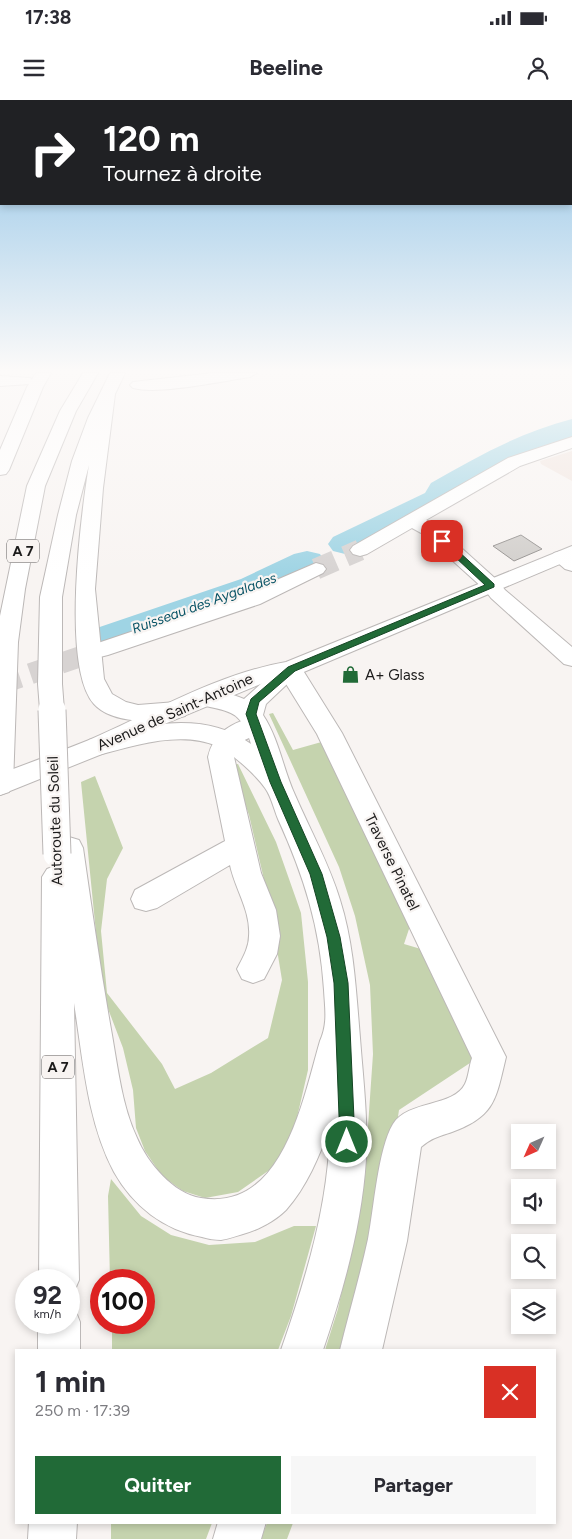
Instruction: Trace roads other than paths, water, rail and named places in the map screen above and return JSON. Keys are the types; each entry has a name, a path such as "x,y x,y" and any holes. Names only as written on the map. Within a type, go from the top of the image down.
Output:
{"main road":[{"path":"0,470 13,440"},
{"name":"A 7","path":"0,785 7,642 15,589 36,486 56,440"},
{"name":"Autoroute du Soleil","path":"59,1269 63,851 50,684 51,597 67,515 88,440"},
{"path":"101,440 94,488 86,589 92,679 104,699 118,708 138,713 176,710"},
{"path":"360,550 514,462 572,442"},
{"path":"412,521 430,530 491,585 498,594 572,659"},
{"name":"Avenue de Saint-Antoine","path":"0,785 98,746 176,710 263,674 291,669 491,585 568,558"},
{"path":"100,650 252,599 316,569"},
{"path":"253,969 261,954 265,936 261,910 246,872 222,767 222,747 226,740 253,719 255,701 291,669"},
{"name":"Traverse Pinatel","path":"291,669 295,679 329,733 489,1057 479,1093 473,1101 464,1109 418,1127 408,1134 402,1148 387,1241 361,1349"},
{"path":"206,698 224,698 238,704 253,719 276,782 316,874 334,937 341,983 348,1127 346,1173 338,1220 316,1310 302,1349"},
{"path":"98,746 136,737 170,732 197,733 226,740 242,751 276,782"},
{"path":"146,899 240,846"},
{"path":"63,851 81,946 104,1091 124,1151 144,1184 167,1203 191,1216 221,1220 247,1215 270,1198 291,1175 306,1147 342,1020"},
{"path":"59,1334 60,1349"},
{"path":"52,1539 53,1524"},
{"path":"237,1539 241,1524"}],"waterway":[{"name":"Ruisseau des Aygalades","path":"345,544 440,498 442,490 473,471 534,440"},
{"name":"Ruisseau des Aygalades","path":"99,641 254,587 307,562"}],"tunnel":[{"path":"316,569 360,550"},
{"path":"0,684 100,650"}],"place":[{"name":"A+ Glass","path":"351,675"}]}
